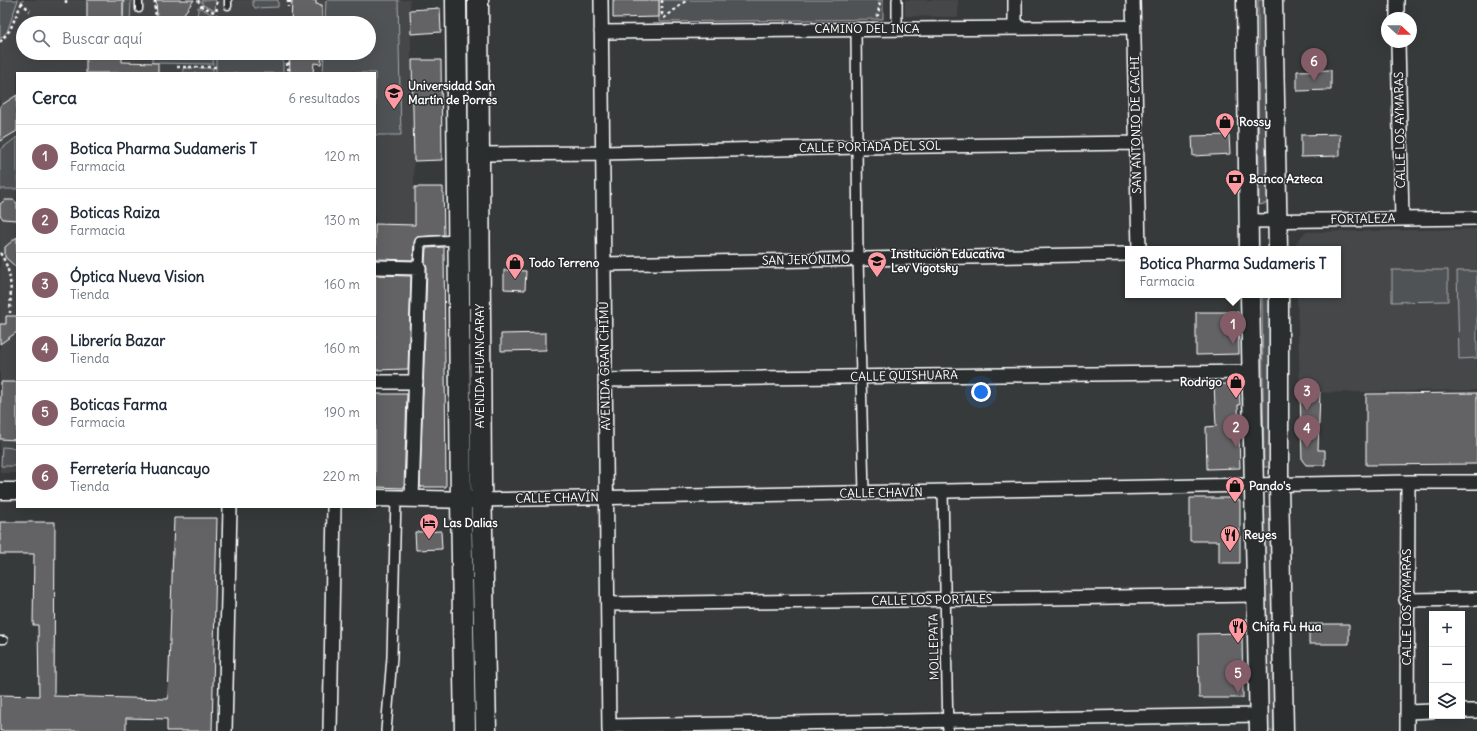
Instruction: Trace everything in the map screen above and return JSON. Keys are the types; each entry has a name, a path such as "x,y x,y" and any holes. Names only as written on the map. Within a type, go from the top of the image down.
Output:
{"main road":[{"name":"AVENIDA HUANCARAY","path":"456,0 465,731"},
{"name":"AVENIDA HUANCARAY","path":"478,0 482,500 486,731"},
{"path":"1246,0 1249,246"},
{"path":"1273,0 1279,220 1278,246"},
{"path":"1250,298 1259,723"},
{"path":"1279,298 1279,485 1284,731"}],"street":[{"name":"AVENIDA GRAN CHIMU","path":"600,0 609,728"},
{"path":"897,0 897,29"},
{"path":"1015,0 1015,28"},
{"name":"SAN ANTONIO DE CACHI","path":"1133,0 1139,246"},
{"path":"1397,0 1397,12"},
{"name":"CAMINO DEL INCA","path":"601,32 1133,27"},
{"path":"856,29 858,259 864,493"},
{"name":"CALLE LOS AYMARAS","path":"1398,48 1402,218"},
{"name":"CALLE PORTADA DEL SOL","path":"479,154 1136,143"},
{"name":"FORTALEZA","path":"1249,221 1477,218"},
{"path":"412,499 420,242 458,240"},
{"name":"SAN JERÓNIMO","path":"604,264 1125,254"},
{"path":"376,267 419,268"},
{"name":"CALLE QUISHUARA","path":"605,380 1252,372"},
{"path":"376,382 416,382"},
{"path":"1408,482 1477,482"},
{"name":"CALLE LOS AYMARAS","path":"1407,731 1406,600 1408,482"},
{"name":"CALLE CHAVÍN","path":"482,500 1408,482"},
{"path":"0,491 16,491"},
{"name":"MOLLEPATA","path":"943,492 948,726"},
{"path":"376,498 482,500"},
{"path":"386,731 392,657 396,498"},
{"path":"225,731 230,508"},
{"path":"330,731 334,508"},
{"name":"CALLE LOS PORTALES","path":"608,604 1256,595"},
{"path":"1406,600 1477,599"},
{"path":"1465,711 1477,711"},
{"path":"1406,712 1429,712"},
{"path":"609,728 1259,723"}],"lane":[{"path":"139,0 139,9"}],"path":[{"path":"66,0 66,5"},
{"path":"155,0 154,8 156,16"},
{"path":"198,0 201,6 216,13 217,0"},
{"path":"289,0 290,4 292,4"},
{"path":"288,7 289,0"},
{"path":"664,18 687,0"},
{"path":"0,42 10,30 22,1 30,11"},
{"path":"177,67 218,67"},
{"path":"0,253 6,262 12,286 10,313"}],"shaded area":[{"name":"Universidad San Martín de Porres","path":"0,0 410,0 415,225 376,224 376,72 16,72 16,473 0,473"},
{"path":"0,0 18,0 7,32 0,39"},
{"path":"124,0 131,0 130,16 123,16"},
{"path":"202,0 216,0 215,11 203,5"},
{"path":"253,0 278,0 278,7 255,8 253,5"},
{"path":"326,0 398,0 401,135 376,135 376,72 323,72 324,60 376,60 376,16 325,16"},
{"path":"659,0 883,0 883,19 659,22"},
{"path":"905,0 958,0 958,17 905,16"},
{"path":"1258,0 1267,0 1269,203 1259,205"},
{"path":"198,7 215,16 196,16"},
{"path":"152,60 213,60 213,64 152,63"},
{"path":"216,60 283,60 283,72 216,72"},
{"path":"183,68 213,68 213,72 183,72"},
{"path":"16,138 16,189 0,189 0,150"},
{"path":"1477,229 1477,390 1300,393 1297,298 1341,298 1341,246 1296,246 1296,243 1305,232"},
{"path":"1392,270 1448,270 1448,301 1392,302"},
{"path":"1457,271 1477,271 1477,358 1459,359"},
{"path":"1262,298 1269,298 1271,467 1264,467"},
{"path":"2,447 16,448 16,466 1,466"},
{"path":"1271,506 1274,731 1267,731 1264,507"}],"building":[{"path":"87,0 123,0 123,16 87,16"},
{"path":"156,0 194,0 182,16 157,16"},
{"path":"292,0 316,0 316,4 322,5 322,16 291,16"},
{"path":"613,0 659,0 659,17 613,18"},
{"path":"440,8 441,32 411,34 410,10"},
{"path":"86,60 122,60 122,62 158,63 158,72 86,72"},
{"path":"289,60 321,60 321,64 314,63 313,72 290,72"},
{"path":"412,60 441,60 442,160 414,161"},
{"path":"1331,70 1331,90 1297,91 1297,71"},
{"path":"16,96 16,132 0,141 0,106"},
{"path":"1340,134 1340,156 1301,157 1301,135"},
{"path":"1229,135 1230,154 1193,156 1192,136"},
{"path":"415,187 443,187 444,235 417,237 414,242 413,260 376,259 376,224 415,225"},
{"path":"5,200 13,200 16,202 16,220 3,219 0,215 0,204"},
{"path":"16,238 16,267 5,257 5,247"},
{"path":"444,247 446,487 420,487 427,268 425,263 426,248"},
{"name":"Todo Terreno","path":"504,270 526,271 525,290 504,289"},
{"path":"376,275 411,276 408,369 376,370"},
{"path":"1196,312 1238,312 1239,354 1196,355"},
{"path":"6,316 16,316 16,333 0,344 0,324 6,324"},
{"path":"546,333 546,350 501,351 501,334"},
{"path":"1,382 16,382 16,440 0,439"},
{"path":"1214,384 1234,384 1239,389 1240,405 1238,405 1240,468 1207,469 1206,427 1216,426"},
{"path":"1320,392 1318,450 1325,450 1325,465 1306,465 1302,460 1300,393"},
{"path":"1477,393 1477,464 1366,465 1366,394"},
{"path":"376,394 407,394 404,488 376,487"},
{"path":"1190,498 1233,498 1240,501 1240,563 1219,563 1219,541 1190,541"},
{"path":"174,518 217,518 212,731 167,731 167,719 126,718 126,731 0,731 0,695 39,696 38,625 33,625 34,554 0,554 0,522 55,522 54,696 168,699"},
{"name":"Las Dalias","path":"441,531 442,549 416,550 415,532"},
{"path":"1309,624 1349,624 1349,644 1309,644"},
{"path":"1242,633 1243,698 1199,698 1198,634"}],"place":[{"name":"Ferretería Huancayo","path":"1314,81"},
{"name":"Universidad San Martín de Porres","path":"394,110"},
{"name":"Rossy","path":"1225,139"},
{"name":"Banco Azteca","path":"1235,196"},
{"name":"Institución Educativa Lev Vigotsky","path":"877,278"},
{"name":"Todo Terreno","path":"515,280"},
{"name":"Botica Pharma Sudameris T","path":"1233,344"},
{"name":"Rodrigo","path":"1236,399"},
{"name":"Óptica Nueva Vision","path":"1307,411"},
{"name":"Boticas Raiza","path":"1236,447"},
{"name":"Librería Bazar","path":"1307,448"},
{"name":"Pando's","path":"1235,503"},
{"name":"Las Dalias","path":"429,540"},
{"name":"Reyes","path":"1230,552"},
{"name":"Chifa Fu Hua","path":"1238,644"},
{"name":"Boticas Farma","path":"1238,693"}]}
